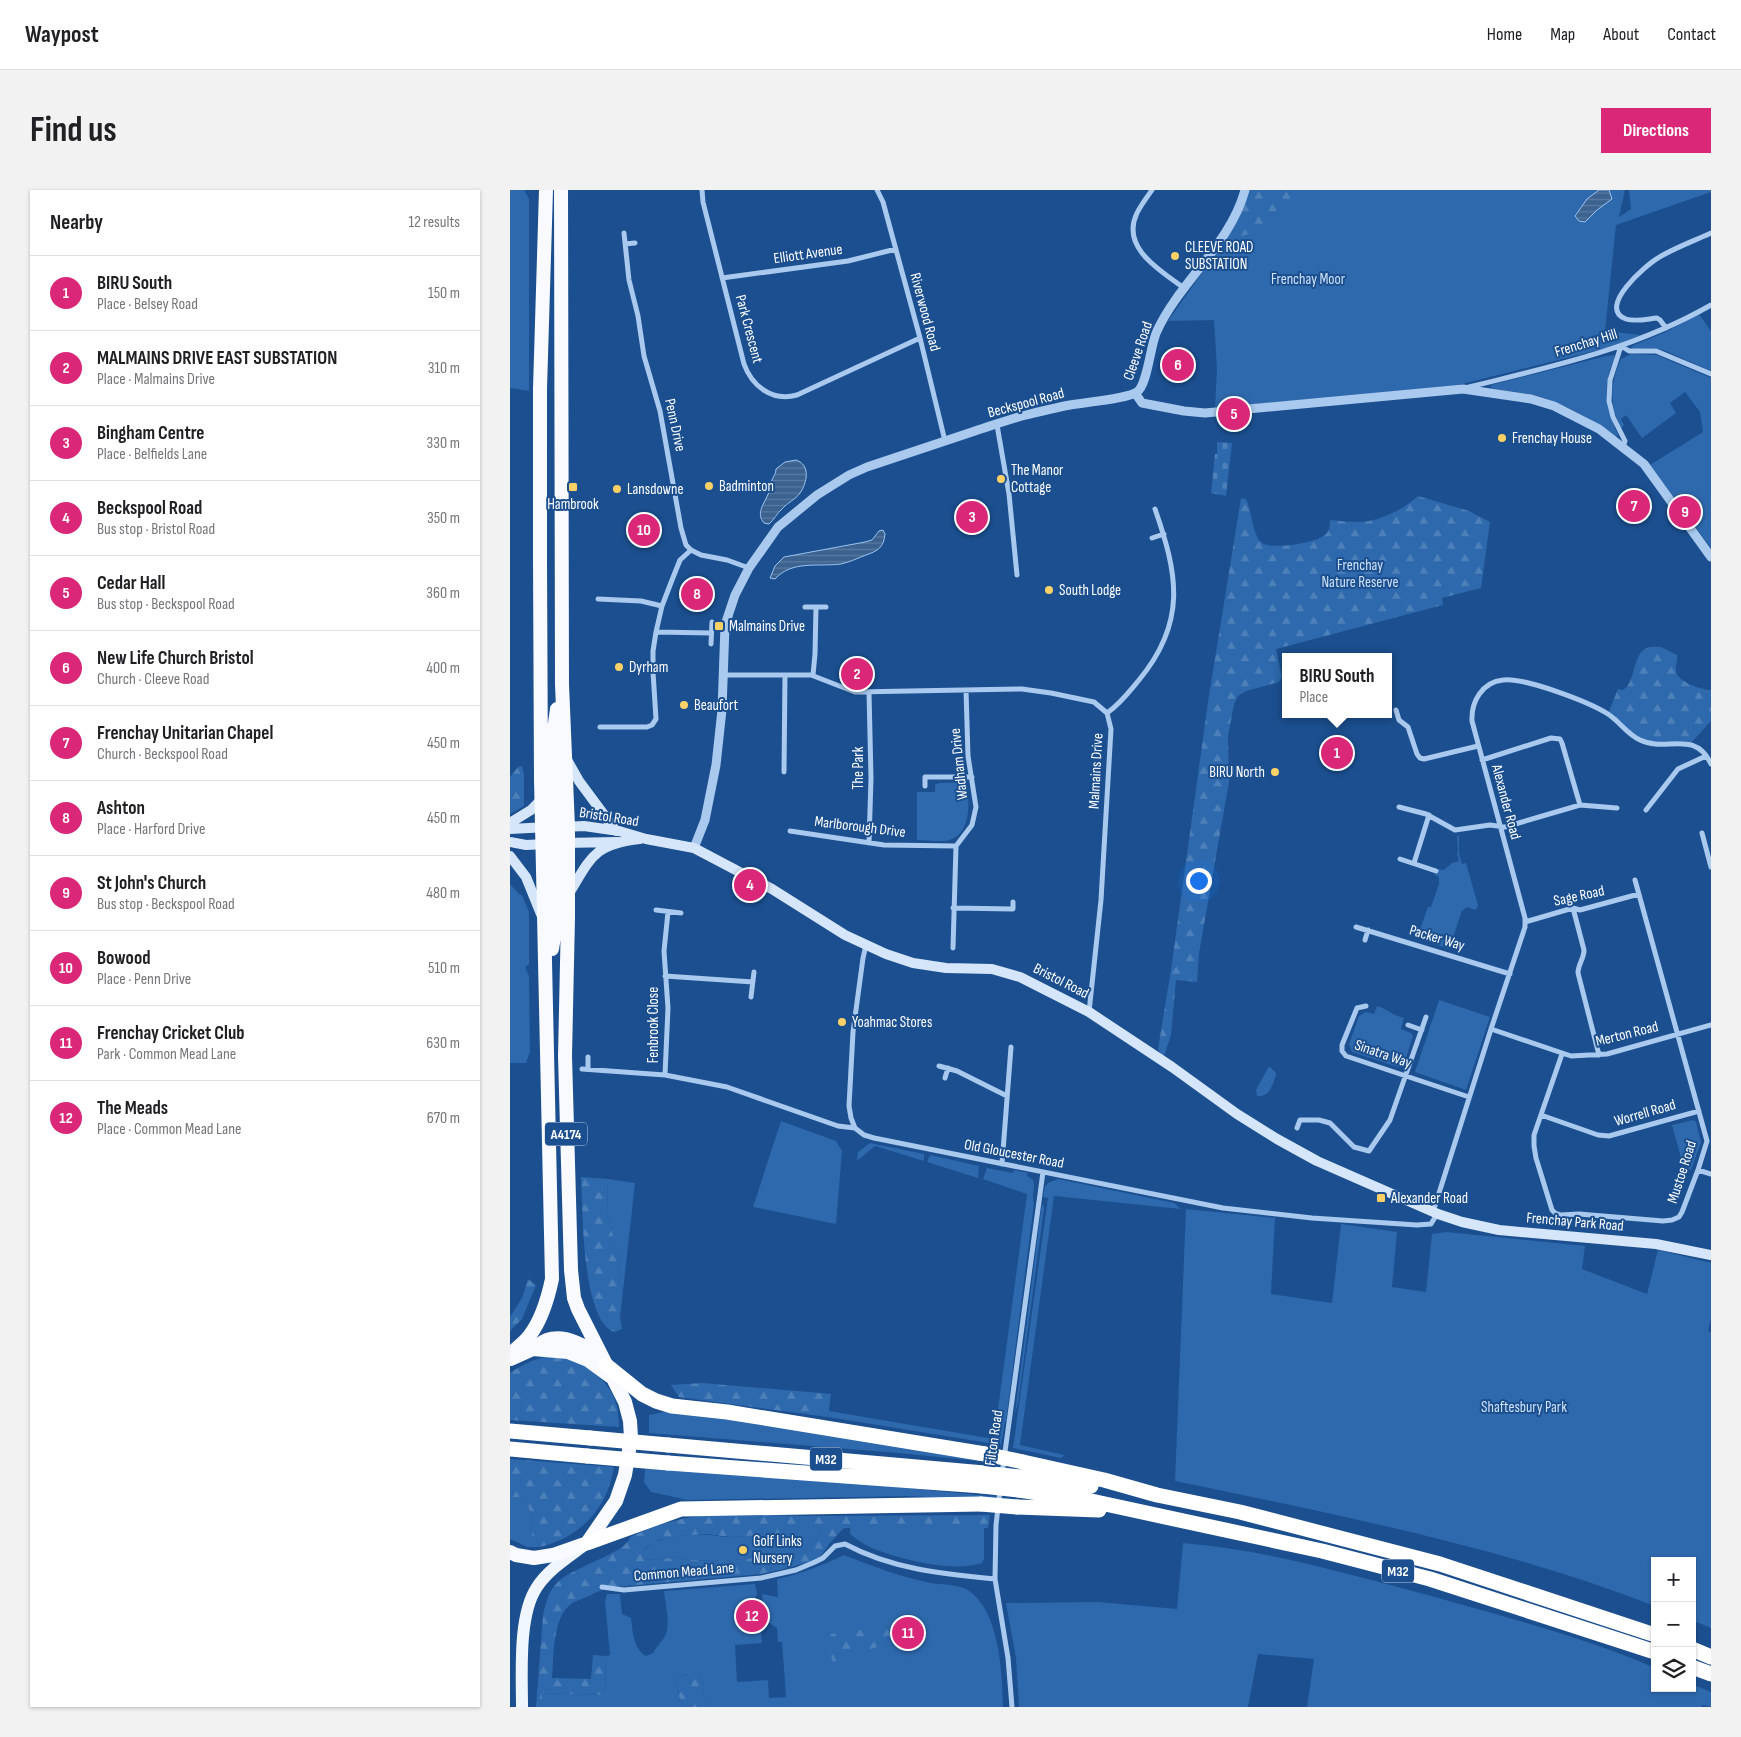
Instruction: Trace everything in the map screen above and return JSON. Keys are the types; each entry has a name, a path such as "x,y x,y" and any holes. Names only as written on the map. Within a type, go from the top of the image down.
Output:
{"highway":[{"name":"A4174","path":"546,190 540,389 542,800 555,827"},
{"name":"A4174","path":"555,827 566,757 562,684 562,190"},
{"name":"A4174","path":"510,1355 530,1335 534,1328 548,1299 552,1279 545,925 555,844 554,730 562,684"},
{"path":"546,980 556,924 555,827"},
{"name":"A4174","path":"555,844 568,896 565,1056 572,1285 574,1298 582,1319 608,1369"},
{"path":"510,1359 534,1349 558,1350 576,1354 608,1369 624,1402 630,1421 631,1438 625,1475 616,1501 586,1543 552,1555 534,1558 510,1552"},
{"name":"M32","path":"608,1369 642,1394 672,1406 727,1412 985,1454 1021,1476 1096,1502 1322,1551 1430,1579 1651,1651"},
{"name":"M32","path":"510,1431 668,1445 983,1480"},
{"name":"M32","path":"510,1449 668,1463 983,1480 1021,1476 1157,1495 1240,1512 1440,1564 1651,1634"},
{"name":"M32","path":"586,1543 681,1509 981,1504 1136,1511"},
{"path":"1696,1651 1711,1657"},
{"path":"1696,1668 1711,1674"}],"main road":[{"path":"566,757 579,781 616,831"},
{"path":"510,822 531,810 542,800"},
{"name":"Bristol Road","path":"510,829 584,826 694,848 772,889 844,934 866,945 913,963 946,968 992,969 1020,977 1089,1012 1172,1067 1237,1114 1317,1161 1435,1212"},
{"name":"Bristol Road","path":"510,842 526,845 618,842 646,839"},
{"path":"568,896 588,864 598,852 618,842"},
{"path":"510,856 526,877 545,925"},
{"name":"Frenchay Park Road","path":"1435,1212 1462,1222 1506,1231 1656,1244 1711,1256"},
{"path":"522,1707 523,1648 529,1601 538,1585 552,1570 586,1543"}],"street":[{"name":"Park Crescent","path":"702,190 703,202 747,373 758,387 774,395 789,397 800,394 920,338"},
{"name":"Riverwood Road","path":"877,190 883,202 896,249 945,441"},
{"path":"1152,190 1137,212 1134,220 1135,242 1139,251 1148,261 1184,288"},
{"name":"Cleeve Road","path":"1135,393 1144,384 1156,332 1184,288 1228,229 1242,201 1244,190"},
{"name":"Penn Drive","path":"624,233 629,280 638,316 644,356 660,411 681,528 686,545 691,550"},
{"path":"1666,328 1657,318 1634,320 1620,315 1616,309 1617,303 1631,282 1658,258 1711,233"},
{"path":"625,244 635,243"},
{"name":"Elliott Avenue","path":"722,278 848,261 896,249"},
{"name":"Frenchay Hill","path":"1463,389 1592,356 1666,328 1711,305"},
{"path":"1624,447 1625,441 1613,417 1609,401 1610,380 1621,346 1629,351 1656,351 1711,374"},
{"path":"1135,393 1142,403 1205,413 1463,389 1522,397 1554,406 1599,429 1644,464 1711,557"},
{"name":"Beckspool Road","path":"694,848 705,820 716,765 722,710 725,625 735,595 749,568 778,527 816,495 849,475 867,467 1020,416 1135,393"},
{"path":"996,424 1009,494 1017,575"},
{"path":"1107,713 1118,705 1151,666 1169,630 1174,610 1171,560 1155,509"},
{"path":"1152,538 1164,534"},
{"path":"600,726 647,727 652,725 656,718 653,652 656,632 662,606 680,560 691,550 701,555 728,560 749,568"},
{"path":"598,599 641,601 662,606"},
{"path":"806,607 826,607"},
{"path":"813,675 816,607"},
{"path":"711,644 712,622"},
{"path":"656,632 711,633"},
{"name":"Malmains Drive","path":"723,675 813,675 850,691 869,692 1022,689 1094,702 1107,713 1111,729 1102,900 1089,1012"},
{"path":"784,772 785,675"},
{"name":"Alexander Road","path":"1435,1212 1469,1097 1524,932 1525,922 1472,721 1472,712 1479,693 1492,684 1507,679 1537,686 1597,708 1614,718 1631,735 1643,742 1695,745 1706,756"},
{"name":"Wadham Drive","path":"956,846 969,830 976,813 976,801 968,750 966,690"},
{"name":"The Park","path":"869,692 871,772 869,843"},
{"path":"1396,710 1399,720 1408,727 1420,758 1424,759 1477,744"},
{"path":"1482,760 1551,738 1560,740 1580,805"},
{"path":"1646,810 1678,769 1706,756 1711,764"},
{"path":"925,786 925,777 972,778"},
{"path":"1399,807 1429,816 1455,830 1490,825 1505,827 1580,805 1617,808"},
{"path":"1414,863 1429,816"},
{"name":"Marlborough Drive","path":"790,831 890,846 956,846"},
{"path":"1702,833 1711,867"},
{"path":"953,948 956,846"},
{"path":"1400,859 1436,871"},
{"name":"Mustoe Road","path":"1562,1054 1534,1135 1534,1146 1551,1209 1556,1214 1672,1220 1679,1217 1698,1170 1707,1141 1635,880"},
{"name":"Sage Road","path":"1525,922 1573,908 1580,910 1639,894"},
{"path":"954,908 1013,909 1014,902"},
{"path":"1573,908 1584,950 1584,957 1578,966 1578,973 1599,1055"},
{"path":"656,910 681,913"},
{"name":"Fenbrook Close","path":"665,1075 668,1008 664,951 668,912"},
{"name":"Packer Way","path":"1356,927 1510,974"},
{"path":"1365,940 1368,930"},
{"path":"855,1128 849,1106 853,1032 862,958 866,945"},
{"path":"751,997 754,972"},
{"name":"Fenbrook Close","path":"666,976 753,982"},
{"name":"Sinatra Way","path":"1366,1006 1357,1008 1342,1045 1342,1051 1346,1056 1469,1097"},
{"path":"1297,1128 1300,1120 1319,1120 1330,1123 1354,1147 1369,1151 1390,1120 1426,1017"},
{"path":"1408,1025 1422,1030"},
{"name":"Merton Road","path":"1491,1029 1571,1056 1599,1055 1711,1025"},
{"path":"1002,1164 1011,1047"},
{"name":"Old Gloucester Road","path":"588,1057 585,1069 665,1075 727,1087 838,1126 855,1128 864,1135 874,1138 1223,1208 1312,1218 1424,1226 1434,1222 1435,1212"},
{"path":"939,1066 948,1068 1007,1096"},
{"path":"945,1078 948,1068"},
{"name":"Worrell Road","path":"1541,1115 1598,1135 1609,1136 1699,1111"},
{"path":"1698,1170 1711,1174"},
{"name":"Filton Road","path":"1012,1707 1008,1658 995,1578 996,1525 1043,1172"},
{"name":"Common Mead Lane","path":"602,1587 624,1590 761,1578 796,1570 823,1558 835,1546 845,1544 872,1557 916,1569 995,1578"}],"green space":[{"path":"510,190 524,190 529,199 529,391 510,388"},
{"path":"1248,190 1287,190 1293,196 1293,204 1288,213 1275,222 1237,238 1228,233"},
{"name":"Frenchay Moor","path":"1250,190 1625,190 1619,217 1631,209 1629,190 1711,190 1711,192 1616,225 1605,331 1641,335 1607,348 1458,385 1215,408 1217,369 1214,320 1168,321 1233,229"},
{"path":"1699,314 1711,331 1711,371 1666,351 1653,348 1633,349 1632,346 1666,332"},
{"path":"1631,354 1657,355 1711,378 1711,548 1650,465 1703,432 1700,412 1685,392 1670,403 1676,413 1642,438 1626,415 1621,419 1624,425 1621,429 1614,411 1613,385 1621,359"},
{"path":"1614,355 1615,359 1608,378 1607,397 1611,417 1618,435 1616,437 1587,418 1555,402 1533,395 1491,388 1491,385"},
{"path":"1217,442 1232,443 1226,496 1211,493"},
{"name":"Frenchay Nature Reserve","path":"1418,496 1469,511 1490,522 1481,588 1442,598 1443,605 1276,649 1282,677 1279,682 1246,691 1238,696 1234,704 1228,736 1229,782 1199,953 1197,982 1176,980 1171,1035 1164,1056 1161,1055 1158,1049 1171,970 1208,702 1241,498 1246,499 1254,529 1262,543 1285,546 1305,543 1321,537 1328,531 1330,520 1370,521 1399,509"},
{"path":"1648,647 1661,647 1677,655 1676,671 1681,679 1696,687 1711,690 1711,721 1690,744 1643,741 1608,714 1618,689 1623,690 1630,682 1641,652"},
{"path":"522,766 524,774 524,806 510,814 510,777 518,767"},
{"path":"967,782 968,814 963,829 958,835 944,841 917,840 917,792 935,792 935,785 939,783"},
{"path":"1457,836 1459,836 1459,853 1462,864 1466,863 1478,905 1476,910 1467,907 1462,911 1449,949 1417,938 1428,907 1431,907 1439,884 1439,877 1435,875 1437,869 1444,870 1452,863 1459,861"},
{"path":"510,884 522,895 529,912 529,964 525,967 529,976 530,1052 526,1063 510,1063"},
{"path":"1439,1000 1490,1017 1466,1090 1415,1072"},
{"path":"1377,1006 1404,1018 1401,1029 1411,1033 1413,1036 1404,1064 1398,1067 1352,1052 1349,1044 1359,1016 1366,1012 1374,1014"},
{"path":"1270,1067 1276,1073 1272,1087 1265,1095 1257,1096 1256,1090"},
{"path":"1694,1120 1701,1142 1691,1170 1687,1169 1681,1158 1672,1125"},
{"path":"781,1121 836,1141 842,1151 836,1224 753,1207"},
{"path":"870,1143 924,1154 924,1161 875,1146 857,1161 858,1152"},
{"path":"930,1155 979,1166 978,1178 927,1162"},
{"path":"987,1168 1013,1173 1014,1170 1028,1173 1027,1176 1033,1180 1034,1185 1034,1203 1006,1421 1001,1445 828,1417 829,1411 994,1439 1027,1194 983,1179"},
{"path":"581,1177 608,1179 607,1216 619,1254 620,1283 623,1291 620,1317 622,1329 615,1332 604,1324 596,1308 590,1287 586,1262"},
{"path":"608,1179 635,1183 623,1291 620,1283 619,1254 607,1216"},
{"path":"1058,1179 1174,1203 1181,1209 1054,1196 1020,1445 1064,1455 1061,1458 1013,1448 1048,1198 1043,1197 1048,1183"},
{"path":"1042,1203 1044,1208 1015,1414"},
{"name":"Shaftesbury Park","path":"1186,1209 1275,1218 1271,1294 1332,1303 1341,1224 1397,1232 1392,1287 1426,1292 1432,1234 1446,1232 1585,1246 1582,1269 1647,1294 1658,1250 1711,1263 1711,1318 1708,1331 1711,1332 1711,1628 1696,1622 1696,1557 1651,1557 1651,1605 1597,1585 1478,1549 1357,1520 1175,1481"},
{"path":"528,1279 536,1285 522,1319 510,1331 510,1317 522,1298"},
{"path":"554,1355 575,1360 585,1365 602,1379 608,1387 617,1407 619,1427 510,1420 510,1373 531,1361"},
{"path":"702,1383 831,1394 828,1417 679,1397 671,1385"},
{"path":"677,1409 979,1458 979,1461 649,1433 649,1415"},
{"path":"510,1459 614,1467 606,1494 595,1513 570,1535 540,1547 532,1536 527,1504 519,1497 510,1498"},
{"path":"645,1469 688,1470 998,1497 993,1500 907,1496 688,1500 651,1492 644,1482"},
{"path":"519,1497 527,1504 531,1519 532,1536 540,1547 527,1547 510,1539 510,1498"},
{"path":"706,1515 990,1515 988,1528 844,1528 821,1556 812,1561 784,1569 761,1574 616,1587 598,1591 575,1601 565,1610 560,1619 555,1638 552,1678 591,1679 593,1655 606,1656 605,1695 542,1693 542,1707 536,1707 543,1616 549,1595 556,1584 573,1572 619,1549 630,1537 673,1521","holes":["802,1527 820,1527 822,1532 816,1541 807,1549 796,1554 722,1561 688,1560 681,1557 651,1560 642,1557 642,1552 646,1547 659,1540 678,1536 706,1534 731,1537 776,1534"]},
{"path":"802,1527 820,1527 822,1533 807,1549 796,1554 722,1561 688,1560 681,1557 651,1560 642,1557 642,1552 655,1542 672,1537 710,1535 734,1537"},
{"path":"850,1528 984,1528 984,1559 982,1563 970,1566 941,1565 910,1560 881,1552 857,1540 850,1534"},
{"path":"1183,1543 1247,1551 1310,1564 1435,1597 1601,1647 1651,1666 1651,1692 1696,1692 1696,1686 1711,1692 1711,1707 1703,1705 1702,1707 1307,1707 1314,1659 1258,1654 1248,1707 1019,1707 1016,1658 1006,1603 1098,1602 1177,1609"},
{"path":"844,1555 909,1578 964,1588 979,1600 987,1612 997,1644 1002,1677 1003,1707 706,1707 702,1680 699,1674 688,1674 676,1678 681,1707 542,1707 541,1693 605,1695 606,1656 610,1655 605,1601 607,1594 620,1594 622,1614 631,1618 636,1644 638,1649 646,1656 653,1653 667,1631 668,1620 664,1591 755,1584 757,1594 755,1599 733,1612 744,1629 760,1622 762,1643 735,1645 737,1682 768,1680 769,1698 786,1697 782,1642 778,1642 777,1628 765,1620 762,1594 778,1597 777,1579 811,1569"},
{"path":"888,1626 900,1628 897,1635 887,1643 833,1664 829,1645 831,1634"},
{"path":"689,1674 699,1674 702,1680 706,1707 681,1707 676,1678"}],"shaded area":[{"path":"1599,190 1609,190 1612,199 1585,222 1579,221 1575,216 1587,199"},
{"path":"796,460 801,462 806,470 806,479 802,489 769,524 764,523 760,515 776,469 785,462"},
{"path":"883,530 885,534 882,545 870,553 841,564 789,569 775,579 770,578 775,566 784,557 865,542 872,540 879,531"}],"place":[{"name":"CLEEVE ROAD SUBSTATION","path":"1175,256"},
{"name":"New Life Church Bristol","path":"1178,365"},
{"name":"Cedar Hall","path":"1234,414"},
{"name":"Frenchay House","path":"1502,438"},
{"name":"The Manor Cottage","path":"1001,479"},
{"name":"Badminton","path":"709,486"},
{"name":"Hambrook","path":"573,487"},
{"name":"Lansdowne","path":"617,489"},
{"name":"Frenchay Unitarian Chapel","path":"1634,506"},
{"name":"St John's Church","path":"1685,512"},
{"name":"Bingham Centre","path":"972,517"},
{"name":"Bowood","path":"644,530"},
{"name":"South Lodge","path":"1049,590"},
{"name":"Ashton","path":"697,594"},
{"name":"Malmains Drive","path":"719,626"},
{"name":"Dyrham","path":"619,667"},
{"name":"MALMAINS DRIVE EAST SUBSTATION","path":"857,674"},
{"name":"Beaufort","path":"684,705"},
{"name":"BIRU South","path":"1337,753"},
{"name":"BIRU North","path":"1275,772"},
{"name":"Beckspool Road","path":"750,885"},
{"name":"Yoahmac Stores","path":"842,1022"},
{"name":"Alexander Road","path":"1381,1198"},
{"name":"Golf Links Nursery","path":"743,1550"},
{"name":"The Meads","path":"752,1616"},
{"name":"Frenchay Cricket Club","path":"908,1633"}]}
